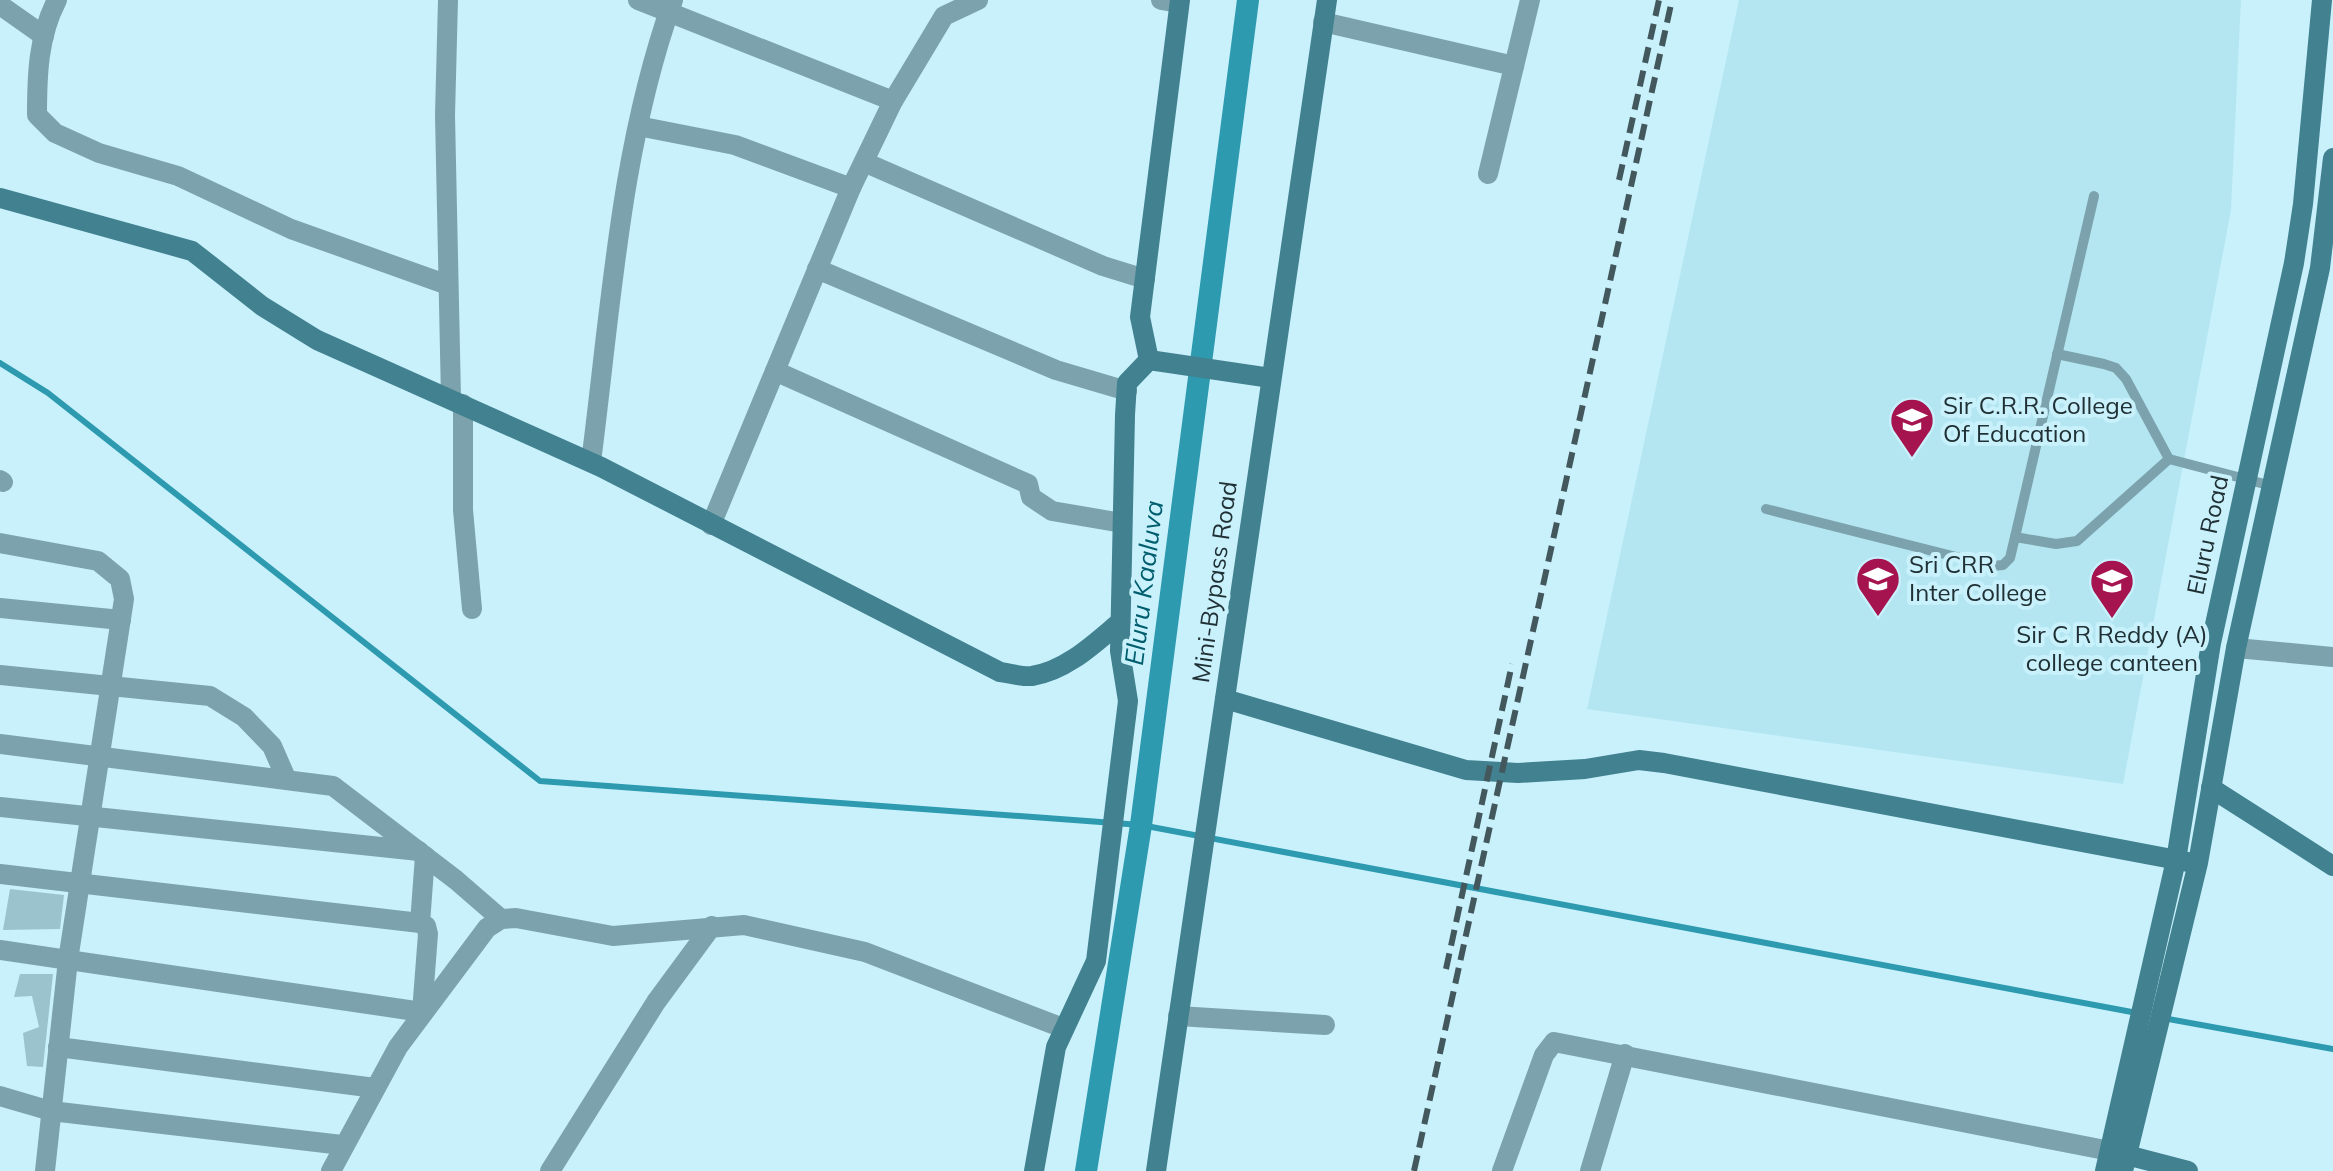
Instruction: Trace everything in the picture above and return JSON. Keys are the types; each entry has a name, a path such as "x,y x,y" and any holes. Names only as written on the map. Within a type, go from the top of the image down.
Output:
{"street":[{"path":"57,0 44,36 37,115 55,133 99,153 178,176 291,229 448,285"},
{"path":"448,0 445,115 448,285 472,609"},
{"path":"638,0 671,7 893,101"},
{"path":"711,525 851,188 940,8 978,0"},
{"name":"Mini-Bypass Road","path":"1156,1171 1327,0"},
{"path":"1488,174 1530,0"},
{"name":"Eluru Road","path":"2116,1162 2175,906 2176,860 2211,643 2294,263 2303,204 2322,0"},
{"path":"1149,360 1140,317 1173,1"},
{"path":"0,5 44,36"},
{"path":"591,462 629,169 650,70 671,7"},
{"path":"1323,22 1514,66"},
{"path":"638,126 735,145 851,188"},
{"name":"Eluru Road","path":"2175,906 2198,863 2236,648 2274,486 2331,207 2333,158"},
{"path":"864,162 1103,266 1145,279"},
{"path":"0,198 192,251 262,306 317,340 591,462 1000,672 1032,676 1063,664 1087,650 1120,622"},
{"path":"817,269 1056,370 1127,391"},
{"path":"1149,360 1271,378"},
{"path":"1034,1171 1048,1084 1063,1028 1096,961 1128,701 1121,675 1120,622 1127,383 1149,360"},
{"path":"775,371 1028,484 1031,497 1052,511 1122,523"},
{"path":"0,543 85,557 108,567 120,579 124,599 68,960 45,1171"},
{"path":"0,608 121,620"},
{"path":"2236,648 2333,657"},
{"path":"0,675 210,696 244,717 272,746 286,778"},
{"path":"1224,703 1466,770 1518,773 1585,769 1639,760 1664,763 2198,863"},
{"path":"0,744 333,786 501,919"},
{"path":"2211,788 2333,866"},
{"path":"0,807 422,854"},
{"path":"420,923 422,854"},
{"path":"0,874 420,923 426,926 428,934 422,1012"},
{"path":"331,1171 342,1145 422,1012 487,928 501,919 516,918 613,936 744,925 865,952 1063,1028"},
{"path":"550,1171 656,1002 712,926"},
{"path":"0,950 422,1012"},
{"path":"1178,1016 1325,1025"},
{"path":"1502,1171 1550,1045 1564,1042 2116,1162 2188,1171"},
{"path":"58,1047 375,1088"},
{"path":"1590,1171 1625,1054"},
{"path":"0,1096 51,1111 342,1145"}],"lane":[{"path":"1766,509 1992,566 2003,565 2010,558 2094,196"},
{"path":"2303,204 2331,207"},
{"path":"2057,354 2116,368 2126,379 2169,459 2274,486"},
{"path":"2015,537 2056,544 2077,541 2169,459"}],"shaded area":[{"name":"Sir C.R.R. College Of Education","path":"1739,0 2241,0 2231,210 2123,784 1587,709"}],"building":[{"path":"10,889 64,895 60,929 3,930"},
{"path":"20,974 53,974 43,1067 27,1066 23,1033 39,1027 32,996 14,997"}],"waterway":[{"name":"Eluru Kaaluva","path":"1086,1171 1141,825 1248,0"},
{"path":"0,363 48,393 540,781 1141,825 2137,1013"},
{"path":"2163,1018 2333,1049"}],"railway":[{"path":"1619,180 1659,0"},
{"path":"1414,1171 1672,0"},
{"path":"1446,969 1512,664"}],"place":[{"name":"Sir C.R.R. College Of Education","path":"1912,459"},
{"name":"Sri CRR Inter College","path":"1878,618"},
{"name":"Sir C R Reddy (A) college canteen","path":"2112,620"}]}
